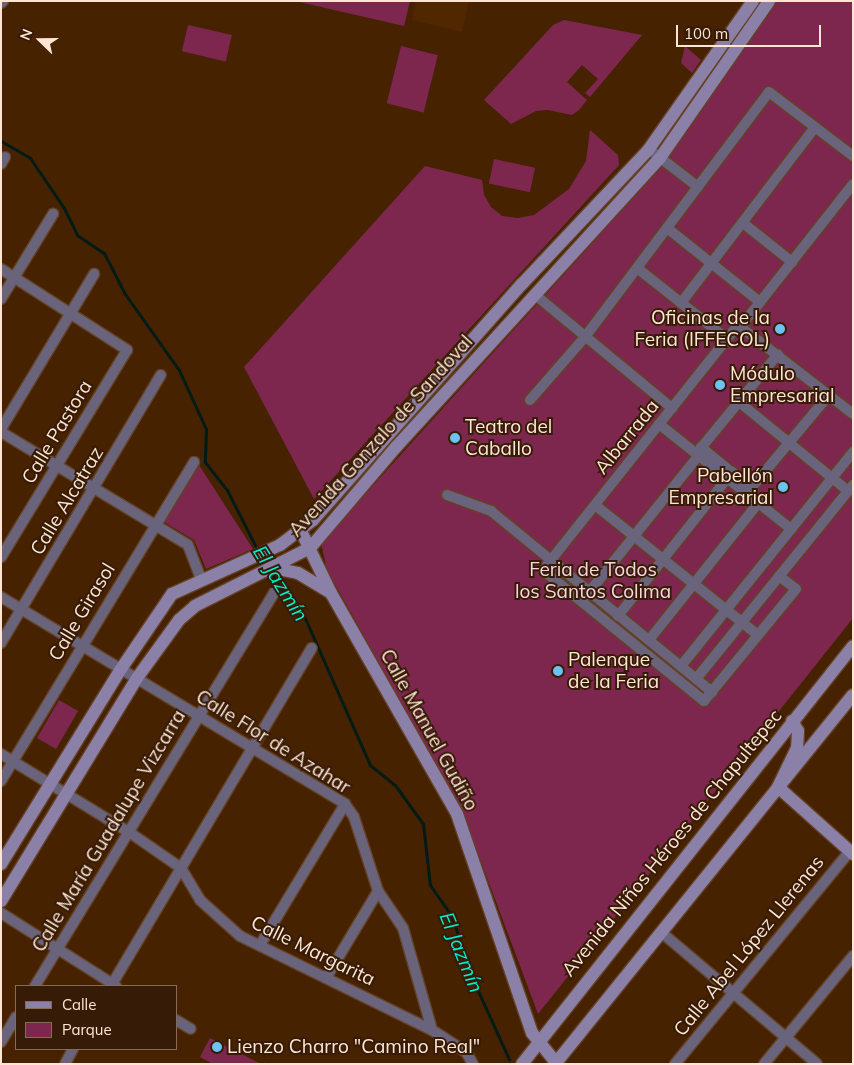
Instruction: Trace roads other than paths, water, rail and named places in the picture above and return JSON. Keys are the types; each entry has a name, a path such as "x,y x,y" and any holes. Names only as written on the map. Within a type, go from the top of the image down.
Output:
{"main road":[{"name":"Avenida Gonzalo de Sandoval","path":"1,864 120,669 172,594 201,579 254,557 301,531 522,284 649,149 753,1"},
{"name":"Avenida Gonzalo de Sandoval","path":"1,902 68,795 137,678 179,620 195,606 270,570 310,548 396,447 660,158 769,1"},
{"name":"Calle Manuel Gudiño","path":"301,531 331,593 457,814 537,1042 555,1063"},
{"path":"270,570 298,573 331,593"},
{"name":"Avenida Niños Héroes de Chapultepec","path":"522,1064 537,1042 853,646"},
{"path":"555,1063 853,695"},
{"path":"778,787 797,748 798,731 792,721"},
{"path":"778,787 851,853"}],"street":[{"path":"530,400 585,337 769,92 853,156"},
{"path":"681,303 815,127"},
{"path":"649,149 698,187"},
{"name":"Albarrada","path":"582,601 543,570 853,184"},
{"path":"1,299 52,214"},
{"path":"743,223 792,262"},
{"path":"667,228 760,302"},
{"path":"637,268 727,339"},
{"path":"1,269 71,314"},
{"path":"94,274 1,431 188,545 201,579"},
{"path":"539,298 672,408"},
{"name":"Calle Pastora","path":"1,558 127,350 71,314"},
{"path":"740,325 853,414"},
{"path":"778,354 698,452 582,601 704,701 796,589 779,576"},
{"name":"Calle Alcatraz","path":"1,643 162,375"},
{"path":"749,490 829,395"},
{"path":"696,679 850,488 832,478 739,402"},
{"path":"659,424 749,490 759,502 791,529"},
{"path":"681,666 853,452"},
{"name":"Calle Girasol","path":"1,781 154,525 194,462"},
{"path":"618,616 729,476"},
{"path":"447,495 491,511 712,692"},
{"path":"649,640 759,502"},
{"path":"595,504 758,635"},
{"name":"Calle María Guadalupe Vizcarra","path":"36,985 275,592"},
{"name":"Calle Flor de Azahar","path":"1,596 345,804 354,817 378,891 403,928 432,1030"},
{"path":"1,913 113,985 312,648"},
{"name":"Calle Margarita","path":"1,754 129,832 181,868 200,900 240,936 432,1030 466,1052 473,1064"},
{"path":"260,945 345,804"},
{"name":"Calle Abel López Llerenas","path":"675,1064 851,853"},
{"path":"326,978 378,891"},
{"path":"661,932 817,1064"},
{"path":"764,1064 853,956"},
{"path":"1,1042 15,1020"},
{"path":"178,1021 191,1028"},
{"path":"64,1064 73,1050"}],"waterway":[{"name":"El Jazmín","path":"1,141 30,158 64,208 77,235 104,253 125,294 179,370 206,429 205,462 227,490 258,551"},
{"name":"El Jazmín","path":"270,571 278,585 300,607 370,765 395,785 423,824 430,885 452,917 474,982 509,1059"}],"place":[{"name":"Oficinas de la Feria (IFFECOL)","path":"780,329"},
{"name":"Módulo Empresarial","path":"720,385"},
{"name":"Teatro del Caballo","path":"455,438"},
{"name":"Pabellón Empresarial","path":"783,487"},
{"name":"Palenque de la Feria","path":"558,671"},
{"name":"Lienzo Charro \"Camino Real\"","path":"217,1047"}],"park label":[{"name":"Feria de Todos los Santos Colima","path":"593,581"}]}
